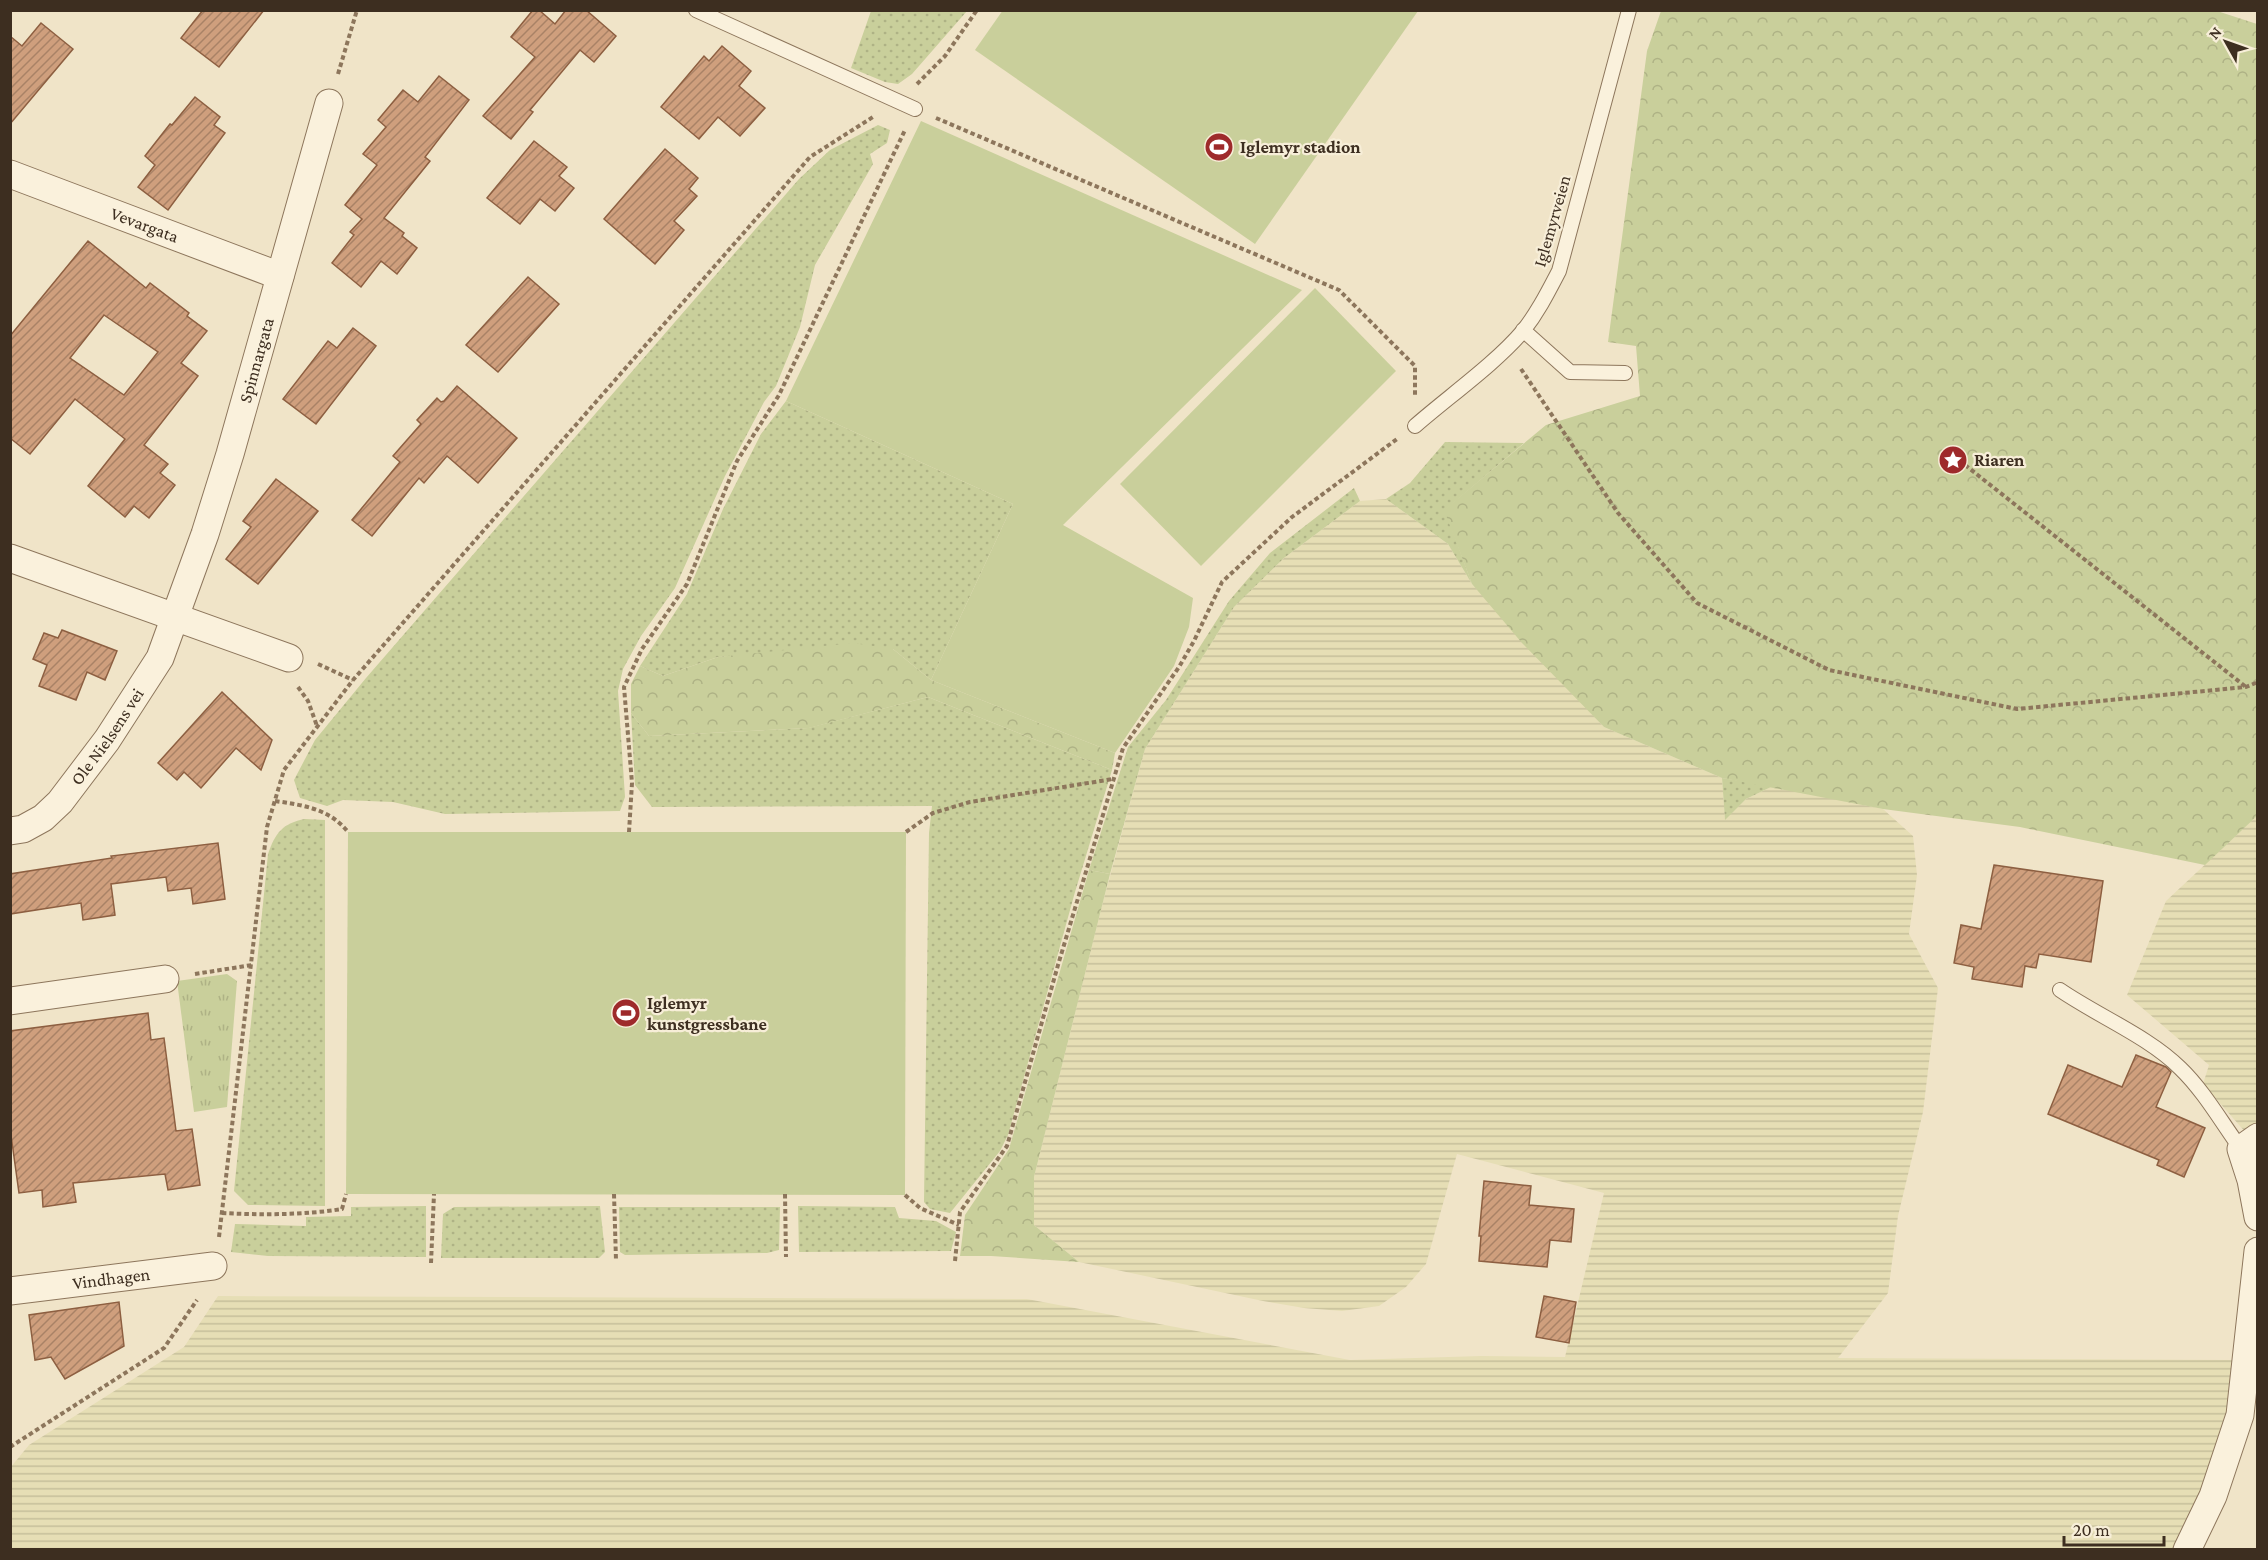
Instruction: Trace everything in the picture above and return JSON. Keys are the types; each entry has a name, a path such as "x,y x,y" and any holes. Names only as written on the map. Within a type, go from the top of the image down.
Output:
{"street":[{"name":"Spinnargata","path":"176,617 230,454 329,103"},
{"name":"Vevargata","path":"10,174 280,276"},
{"path":"10,558 289,658"},
{"name":"Ole Nielsens vei","path":"10,831 23,829 43,818 60,802 82,775 160,658 176,617"},
{"path":"10,1001 165,979"},
{"path":"2249,1143 2251,1180 2258,1217"},
{"path":"2187,1550 2213,1496 2240,1415 2258,1251"},
{"name":"Vindhagen","path":"10,1291 213,1266"}],"lane":[{"path":"696,10 915,109"},
{"name":"Iglemyrveien","path":"1414,426 1507,348 1541,306 1559,271 1629,10"},
{"path":"1523,330 1570,372 1625,373"},
{"path":"2060,990 2146,1042 2180,1067 2249,1143"}],"path":[{"path":"329,103 357,10"},
{"path":"10,1447 164,1348 205,1287 213,1266 222,1213 267,827 284,770 353,680 810,157 897,102 945,56 977,10"},
{"path":"628,832 632,783 624,687 642,649 687,584 737,461 778,395 915,109 1339,290 1415,366 1414,426 1292,517 1222,582 1179,667 1123,748 1007,1146 960,1212 955,1261"},
{"path":"1507,348 1618,513 1697,603 1829,670 2017,709 2246,687 2258,682"},
{"path":"1965,465 2246,687"},
{"path":"289,658 313,662 353,680"},
{"path":"906,832 933,813 970,802 1113,779"},
{"path":"275,801 303,806 338,819 348,832"},
{"path":"165,979 252,965"},
{"path":"222,1213 266,1214 329,1211 342,1209 346,1194"},
{"path":"431,1263 434,1194"},
{"path":"614,1194 616,1260"},
{"path":"785,1194 786,1257"},
{"path":"905,1195 920,1208 958,1225"}],"shaded area":[{"path":"1386,499 1448,544 1472,584 1604,727 1722,778 1725,819 1746,799 1773,786 1883,809 1913,836 1917,875 1909,934 1938,988 1923,1112 1898,1216 1888,1293 1838,1358 2233,1360 2228,1413 2210,1471 2174,1549 11,1550 10,1468 29,1445 184,1347 218,1296 1027,1299 1350,1360 1481,1356 1565,1357 1604,1193 1457,1154 1426,1264 1406,1287 1379,1306 1342,1311 1304,1308 1079,1262 1034,1225 1034,1177 1104,898 1145,749 1234,607 1284,558 1360,501"},
{"path":"2257,816 2257,1126 2247,1134 2203,1084 2209,1065 2127,995 2166,901"}],"green space":[{"path":"871,10 967,11 912,74 898,84 885,82 851,68"},
{"name":"Iglemyr stadion","path":"1003,10 1418,11 1255,244 975,50"},
{"path":"2214,10 2257,24 2257,816 2205,865 2020,827 1883,809 1722,778 1604,727 1522,643 1472,584 1444,510 1546,425 1640,396 1636,346 1608,342 1647,51 1661,11"},
{"path":"921,121 1302,290 1063,525 1193,598 1189,627 1174,666 1115,753 931,680 1013,504 786,401"},
{"path":"878,125 890,130 887,143 870,154 873,164 815,265 800,327 776,386 764,402 725,476 675,588 641,636 623,669 618,691 625,797 620,811 445,814 393,802 343,800 327,806 300,798 294,780 315,740 366,678 799,179 830,150"},
{"path":"1315,288 1396,371 1201,566 1120,484"},
{"path":"786,401 1013,504 931,680 893,649 718,657 663,676 640,666 687,594 723,509 761,434"},
{"path":"1445,442 1524,443 1445,510 1472,584 1448,544 1386,499 1410,483"},
{"path":"1354,488 1360,501 1284,558 1234,607 1145,749 1110,874 1089,870 1128,747 1166,700 1229,601 1270,553"},
{"path":"853,643 893,649 931,680 1115,753 1112,770 928,697 809,728 649,736 631,713 631,684 640,666 663,676 718,657"},
{"path":"928,697 1112,770 1075,892 1008,1135 1000,1151 950,1213 930,1209 924,1202 929,833 932,806 652,807 635,785 631,713 649,736 808,728"},
{"path":"1722,778 1773,786 1746,799 1725,820"},
{"path":"305,819 325,820 325,1206 248,1205 234,1191 268,854 277,835 285,826"},
{"name":"Iglemyr kunstgressbane","path":"348,832 906,832 905,1195 346,1194"},
{"path":"1089,870 1110,874 1034,1177 1034,1225 1079,1262 960,1256 965,1215 1009,1149"},
{"path":"227,974 237,981 227,1107 194,1112 177,981"},
{"path":"426,1206 426,1257 268,1256 231,1252 235,1224 306,1226 306,1217 351,1216 351,1207"},
{"path":"600,1206 605,1252 599,1258 441,1258 443,1214 454,1207"},
{"path":"798,1206 895,1207 899,1218 936,1221 956,1232 951,1251 799,1252"},
{"path":"619,1207 780,1207 779,1250 767,1253 625,1255 620,1252"}],"building":[{"path":"203,10 264,10 219,67 181,38"},
{"path":"533,10 539,10 555,24 566,10 586,10 616,36 594,62 580,50 530,110 533,112 511,139 483,116 535,57 511,37"},
{"path":"41,23 73,49 10,124 10,36 22,46"},
{"path":"722,46 751,71 739,86 765,108 740,136 718,117 699,139 661,107 704,56 709,61"},
{"path":"439,76 469,100 425,157 430,161 384,218 404,233 402,236 417,248 397,274 381,261 361,287 332,263 354,235 350,232 362,219 345,205 377,165 363,154 386,127 378,120 403,90 418,102"},
{"path":"195,97 220,117 214,125 225,133 168,210 138,187 155,165 145,156"},
{"path":"534,141 567,167 559,176 574,188 555,211 540,199 520,224 487,198"},
{"path":"665,149 698,178 689,189 697,196 674,221 684,230 655,264 604,219"},
{"path":"88,241 146,288 150,283 189,313 187,316 207,331 181,363 198,376 144,445 168,464 160,473 175,485 149,518 134,506 125,517 88,486 125,439 75,399 30,454 10,438 10,336","holes":["104,315 158,352 124,395 70,358"]},
{"path":"528,277 559,304 498,372 466,345"},
{"path":"353,328 376,346 316,424 283,399 328,341 337,348"},
{"path":"457,386 517,438 478,483 447,456 424,483 419,478 372,536 352,520 400,462 393,456 421,424 417,420 437,398 441,402 444,401"},
{"path":"276,479 318,511 258,584 226,559 251,527 243,521"},
{"path":"62,630 117,651 105,680 87,672 76,700 39,686 47,665 33,659 44,633 58,638"},
{"path":"222,692 272,740 261,770 236,748 201,788 184,772 177,780 158,763"},
{"path":"218,843 225,899 193,904 191,888 168,891 166,877 111,884 115,915 83,920 81,903 10,914 10,874 112,858 111,856"},
{"path":"1994,865 2103,881 2091,962 2039,954 2036,968 2025,966 2022,987 1972,979 1974,967 1954,963 1961,925 1981,929"},
{"path":"148,1013 151,1040 164,1038 176,1131 192,1129 200,1185 168,1190 165,1174 73,1183 76,1202 43,1207 42,1190 19,1193 10,1128 10,1031"},
{"path":"2136,1055 2166,1067 2171,1072 2156,1107 2205,1128 2184,1177 2157,1165 2159,1160 2048,1114 2068,1065 2122,1087"},
{"path":"1484,1181 1531,1186 1529,1205 1574,1209 1571,1242 1550,1240 1547,1267 1479,1261"},
{"path":"1544,1296 1576,1302 1569,1343 1536,1337"},
{"path":"119,1302 124,1346 65,1379 51,1357 35,1360 29,1315"}],"place":[{"name":"Iglemyr stadion","path":"1219,147"},
{"name":"Riaren","path":"1953,460"},
{"name":"Iglemyr kunstgressbane","path":"626,1013"}]}
